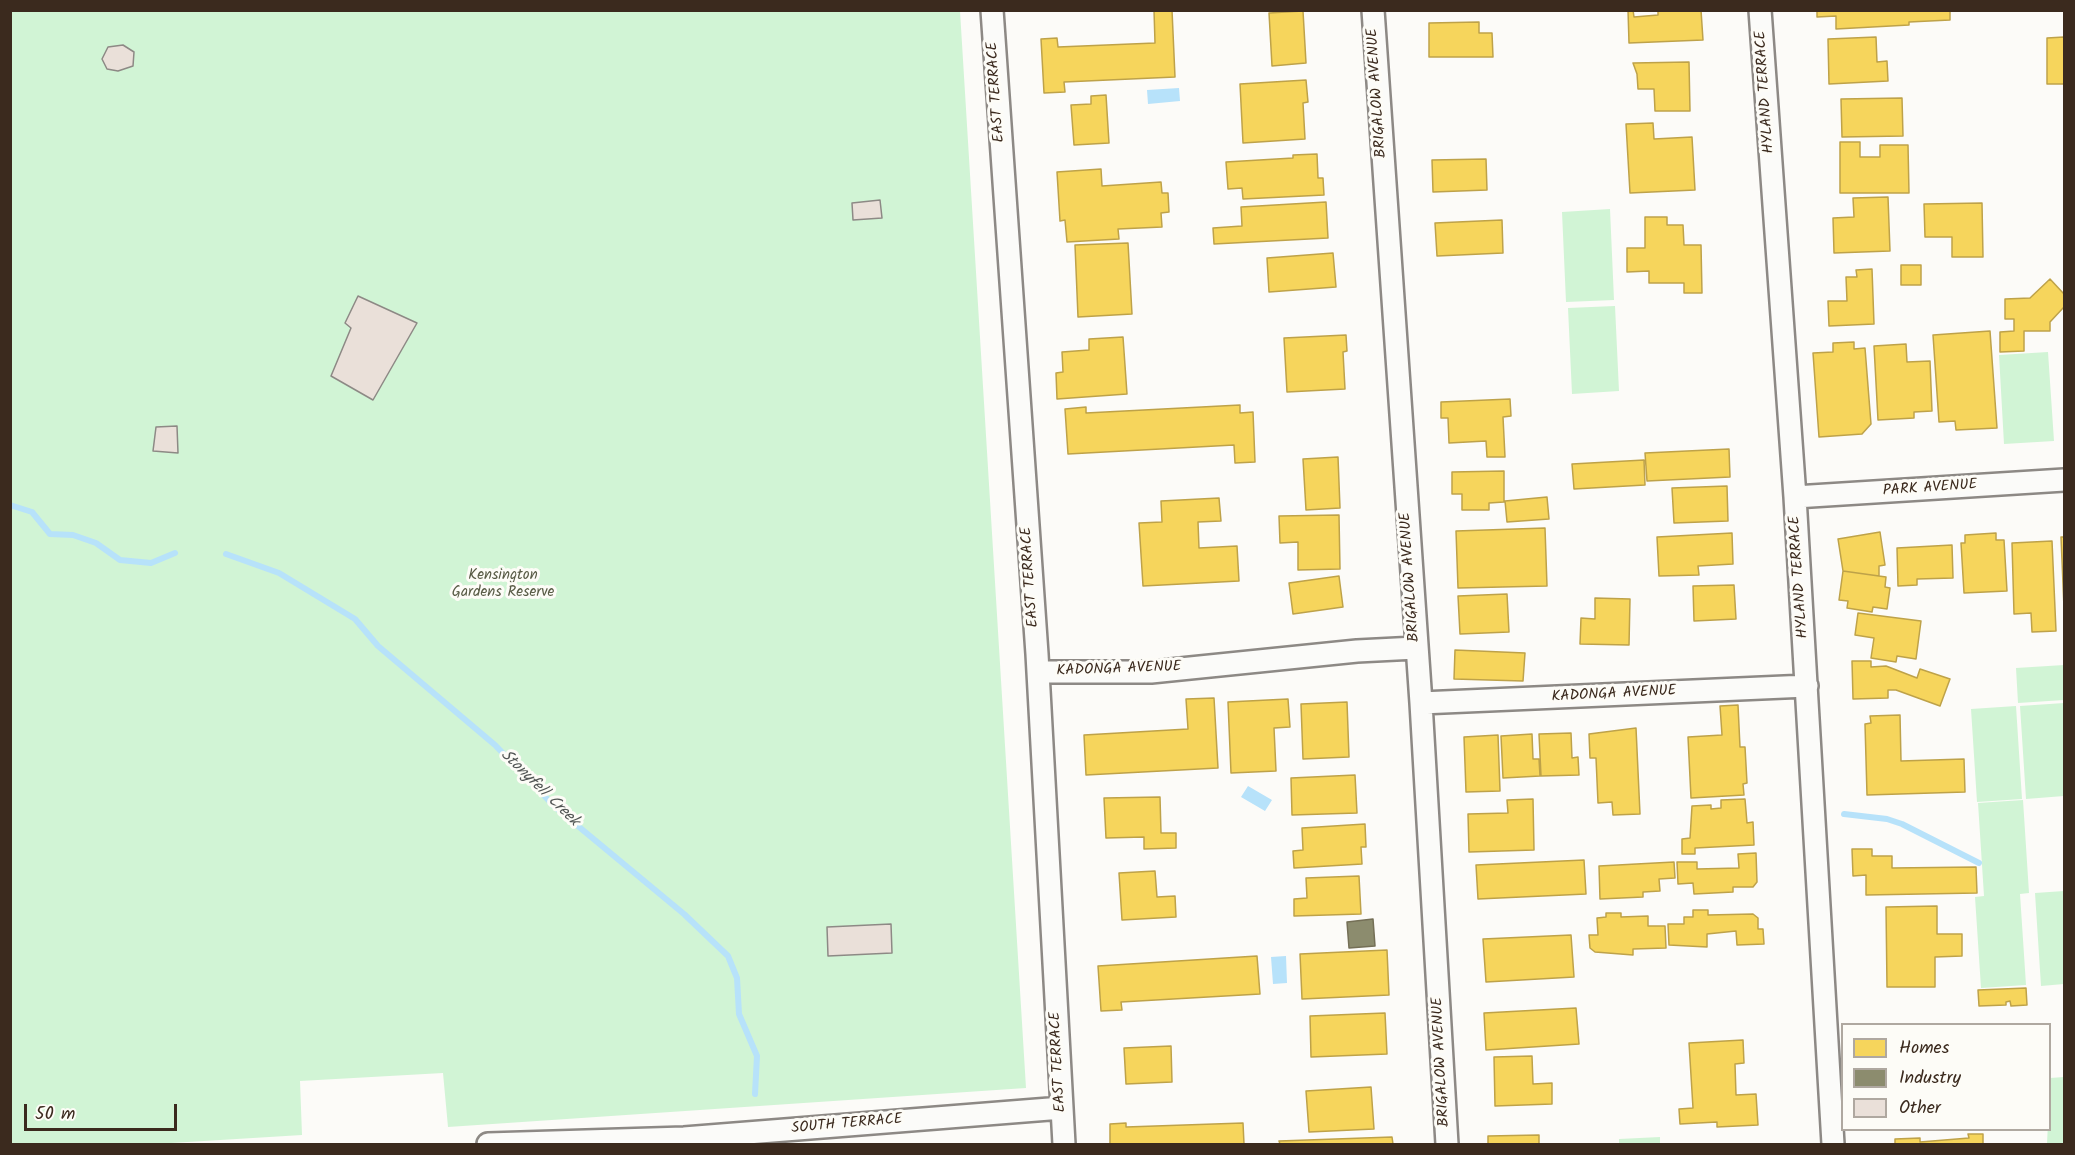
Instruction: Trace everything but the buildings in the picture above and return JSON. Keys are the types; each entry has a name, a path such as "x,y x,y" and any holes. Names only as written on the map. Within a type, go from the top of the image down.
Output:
{"street":[{"name":"EAST TERRACE","path":"992,10 1038,672 1064,1144"},
{"name":"BRIGALOW AVENUE","path":"1372,10 1421,703 1447,1144"},
{"name":"HYLAND TERRACE","path":"1760,10 1795,497 1833,1144"},
{"name":"PARK AVENUE","path":"1795,497 2064,480"},
{"name":"KADONGA AVENUE","path":"1038,672 1151,672 1357,651 1416,648"},
{"name":"KADONGA AVENUE","path":"1421,703 1807,686"},
{"name":"SOUTH TERRACE","path":"488,1144 684,1141 1062,1108"}],"green space":[{"name":"Kensington Gardens Reserve","path":"10,11 960,11 1026,1088 448,1127 443,1073 300,1081 302,1135 155,1144 11,1144"},
{"path":"1610,209 1614,300 1566,302 1562,212"},
{"path":"1615,306 1619,391 1572,394 1568,308"},
{"path":"2048,352 2054,441 2004,444 1999,355"},
{"path":"2064,665 2064,700 2018,703 2016,668"},
{"path":"2064,703 2064,796 2026,799 2020,706"},
{"path":"2016,706 2022,799 1977,802 1971,709"},
{"path":"2023,800 2029,893 2020,894 2026,985 1981,988 1975,897 1984,896 1978,803"},
{"path":"2064,891 2064,984 2041,986 2035,893"},
{"path":"2064,1077 2064,1144 2047,1144 2048,1131 2051,1131 2051,1078"},
{"path":"1660,1137 1660,1144 1619,1144 1619,1139"}],"water":[{"path":"1179,88 1180,101 1148,104 1147,90"},
{"path":"1248,786 1272,800 1265,811 1241,797"},
{"path":"1286,956 1287,983 1273,984 1271,957"}],"waterway":[{"name":"Stonyfell Creek","path":"10,505 32,512 50,534 73,535 96,543 120,560 151,563 175,553"},
{"name":"Stonyfell Creek","path":"226,554 279,573 355,619 378,646 495,745 555,807 684,914 728,956 737,978 739,1014 757,1056 755,1094"},
{"path":"1844,814 1887,819 1902,824 1979,863"}]}
